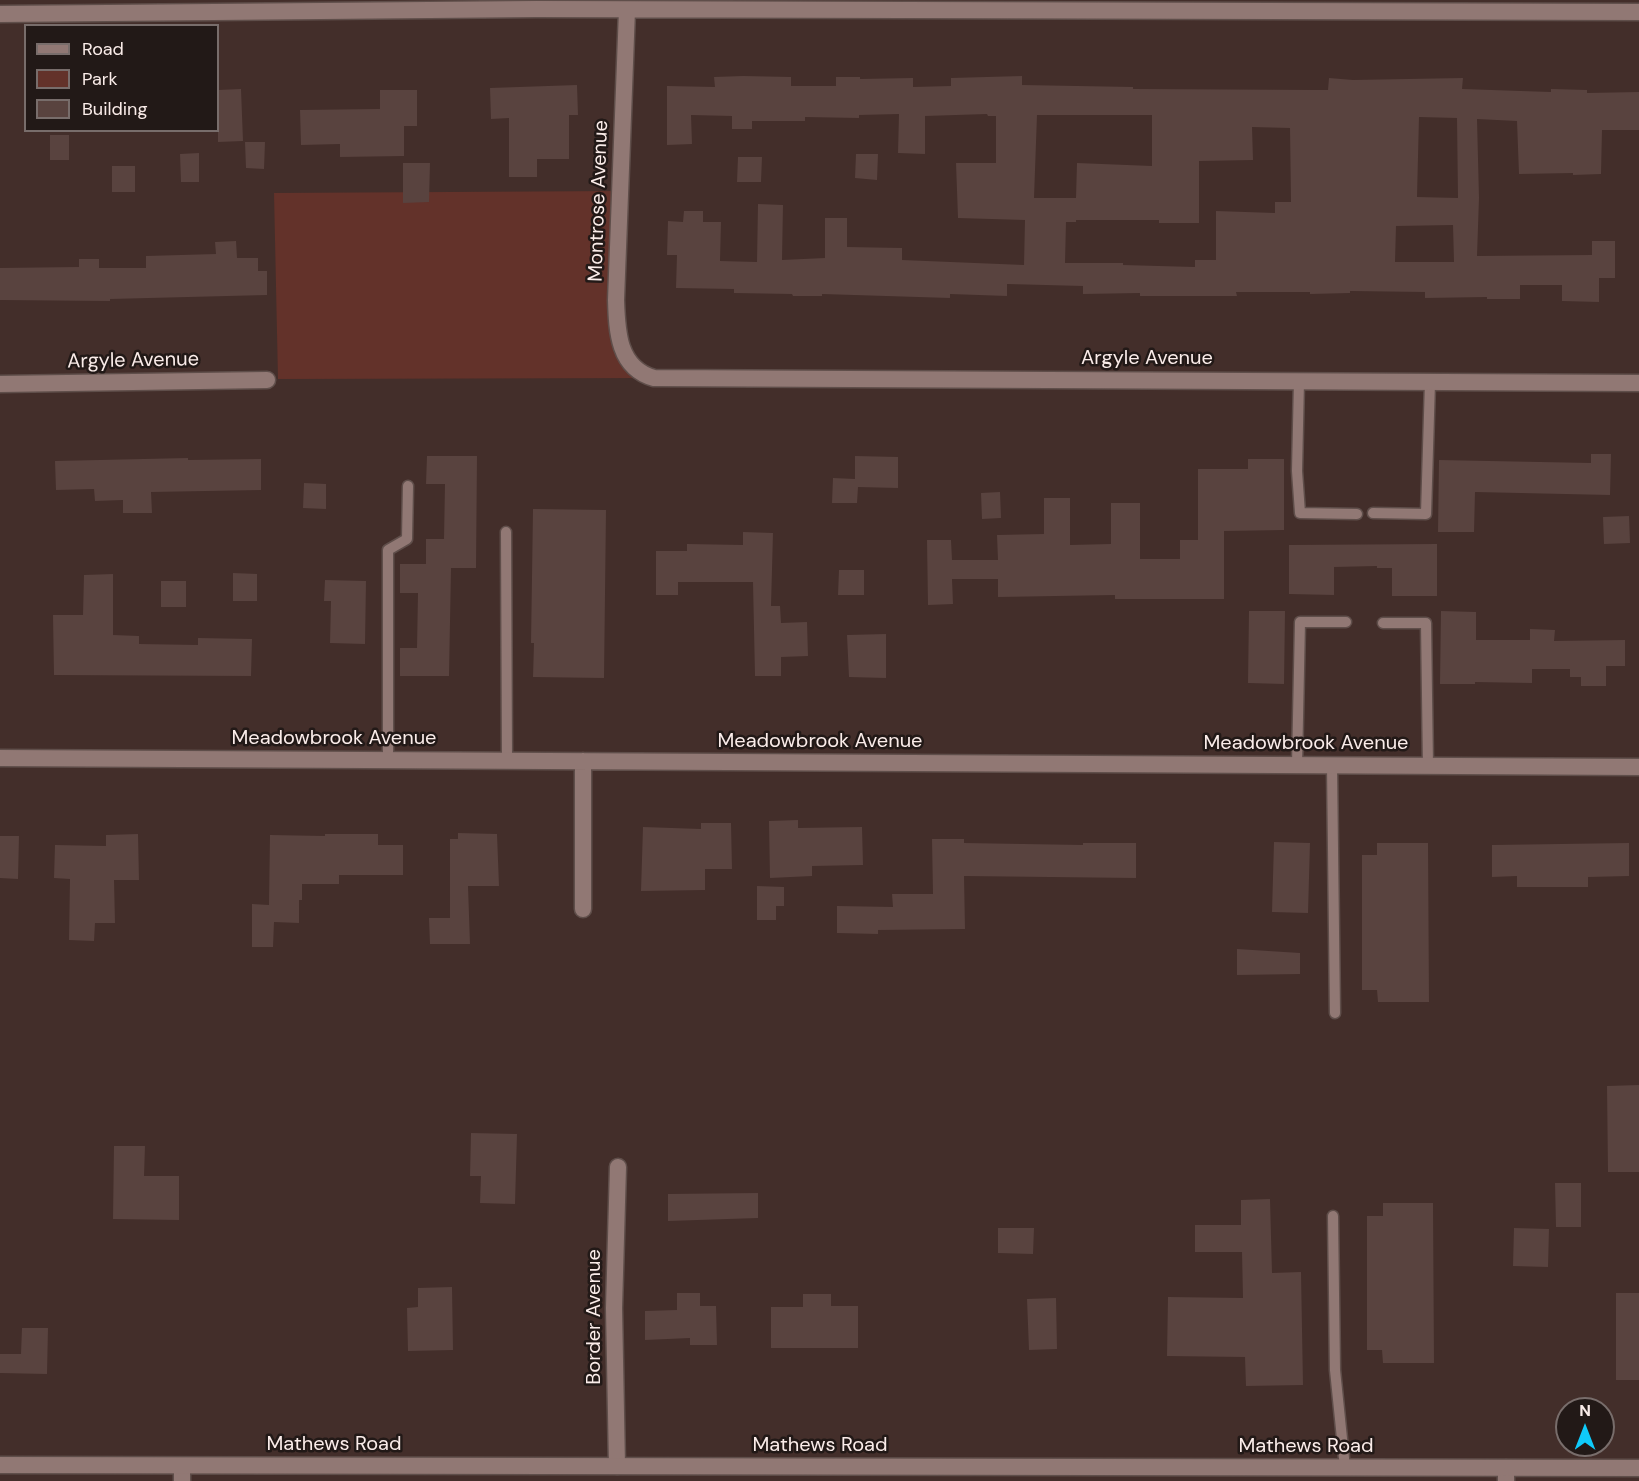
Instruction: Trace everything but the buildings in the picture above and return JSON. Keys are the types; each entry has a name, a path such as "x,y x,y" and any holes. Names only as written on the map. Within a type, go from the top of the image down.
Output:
{"street":[{"path":"0,14 627,10 1639,12"},
{"name":"Montrose Avenue","path":"627,10 616,289 617,333 624,354 638,370 654,378"},
{"name":"Argyle Avenue","path":"654,378 1639,383"},
{"name":"Argyle Avenue","path":"0,384 267,380"},
{"name":"Meadowbrook Avenue","path":"0,758 1639,767"},
{"path":"583,761 583,909"},
{"name":"Border Avenue","path":"617,1466 615,1308 618,1167"},
{"name":"Mathews Road","path":"0,1465 182,1473 617,1466 1345,1468 1506,1474 1639,1468"}],"lane":[{"path":"1299,381 1297,471 1300,513 1357,514"},
{"path":"1373,513 1426,514 1430,382"},
{"path":"387,760 388,550 407,539 408,486"},
{"path":"506,532 507,761"},
{"path":"1298,765 1300,622 1346,622"},
{"path":"1383,622 1426,622 1428,766"},
{"path":"1332,766 1335,1013"},
{"path":"1333,1216 1335,1370 1345,1468"}],"green space":[{"path":"620,191 624,354 654,378 278,379 274,193"}]}
